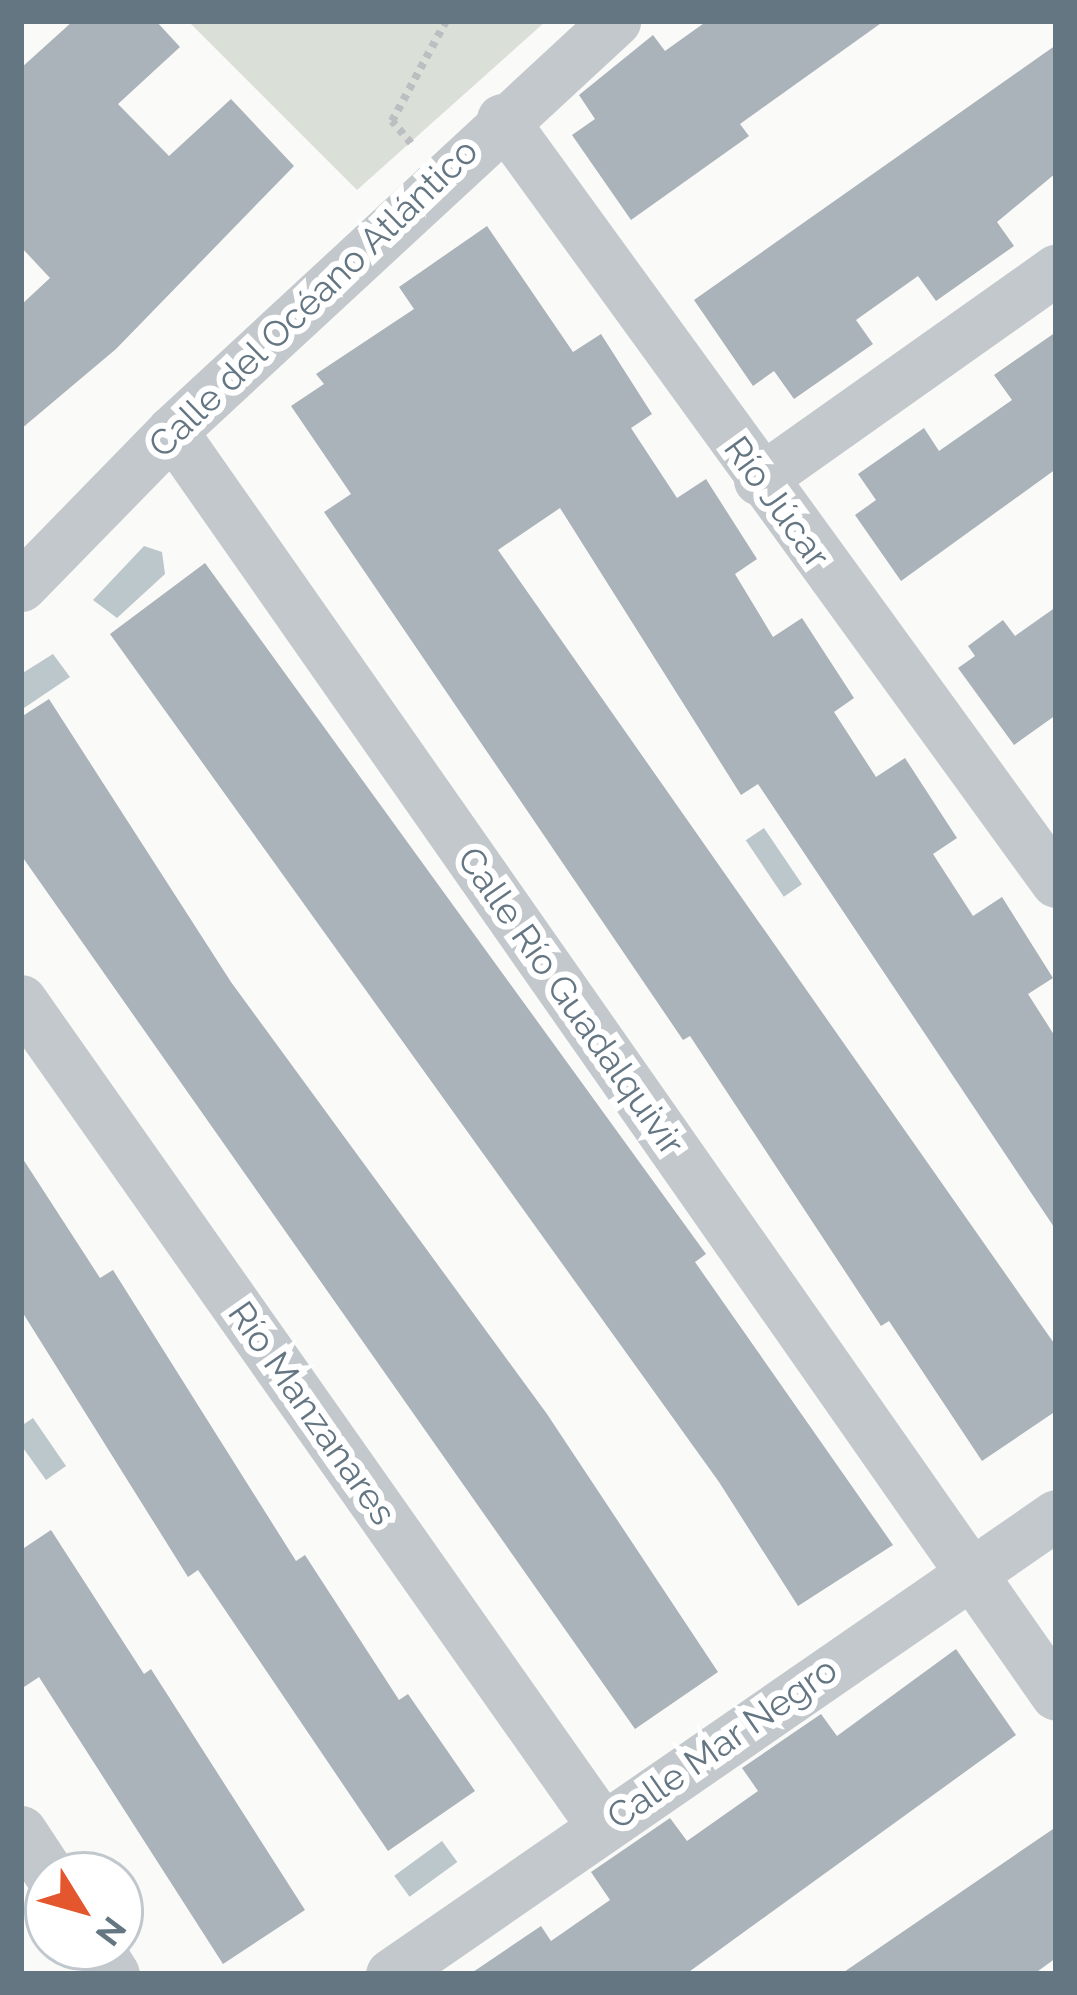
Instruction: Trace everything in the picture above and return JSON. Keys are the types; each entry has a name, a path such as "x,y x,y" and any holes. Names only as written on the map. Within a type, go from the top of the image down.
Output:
{"street":[{"name":"Calle del Océano Atlántico","path":"21,586 172,431 502,119 615,21"},
{"name":"Río Júcar","path":"502,119 759,480 1042,829 1056,882"},
{"path":"759,480 1056,270"},
{"name":"Calle Río Guadalquivir","path":"172,431 1056,1695"},
{"name":"Río Manzanares","path":"21,1000 602,1826"},
{"name":"Calle Mar Negro","path":"391,1974 1056,1515"}],"path":[{"path":"446,21 392,121 417,149 428,139 453,165"}],"shaded area":[{"path":"188,21 546,21 357,190"},
{"path":"144,546 162,552 165,574 117,618 93,600"},
{"path":"53,654 70,677 21,710 21,674"},
{"path":"764,828 802,884 784,897 746,840"},
{"path":"33,1418 66,1466 46,1480 21,1445 21,1426"},
{"path":"442,1841 457,1862 410,1897 394,1876"}],"building":[{"path":"73,21 156,21 180,47 118,104 169,156 231,99 294,166 116,349 21,429 21,305 50,278 21,247 21,68"},
{"path":"707,21 884,21 740,124 749,136 631,220 572,135 595,119 579,95 653,35 665,51"},
{"path":"1056,45 1056,173 997,222 1014,246 936,301 918,276 856,320 873,344 794,399 774,371 753,386 694,300"},
{"path":"487,226 573,352 601,334 652,414 631,428 677,498 706,479 757,559 735,574 773,637 802,618 854,698 834,712 876,777 905,758 957,838 933,854 973,916 1002,897 1053,978 1028,994 1056,1038 1056,1230 758,784 741,795 560,508 498,550 1056,1346 1056,1411 982,1461 889,1321 881,1326 690,1036 683,1040 324,512 351,494 291,406 324,384 316,374 414,309 399,287"},
{"path":"1056,332 1056,469 901,581 855,515 876,500 858,474 924,428 939,451 1012,400 994,375"},
{"path":"205,563 706,1254 695,1262 893,1545 798,1606 719,1482 110,634"},
{"path":"1056,607 1056,715 1014,745 958,668 975,656 968,646 1003,620 1015,636"},
{"path":"49,699 231,982 547,1414 718,1672 635,1729 21,855 21,717"},
{"path":"21,1156 100,1278 113,1270 296,1561 305,1555 399,1700 408,1694 475,1791 388,1851 198,1570 188,1577 21,1310"},
{"path":"51,1530 144,1674 151,1669 305,1910 223,1964 39,1677 21,1689 21,1550"},
{"path":"956,1649 1016,1735 686,1974 470,1974 541,1926 551,1941 610,1900 591,1872 670,1818 687,1841 758,1791 742,1768 821,1714 837,1736"},
{"path":"1056,1827 1056,1958 1034,1974 841,1974"}]}
